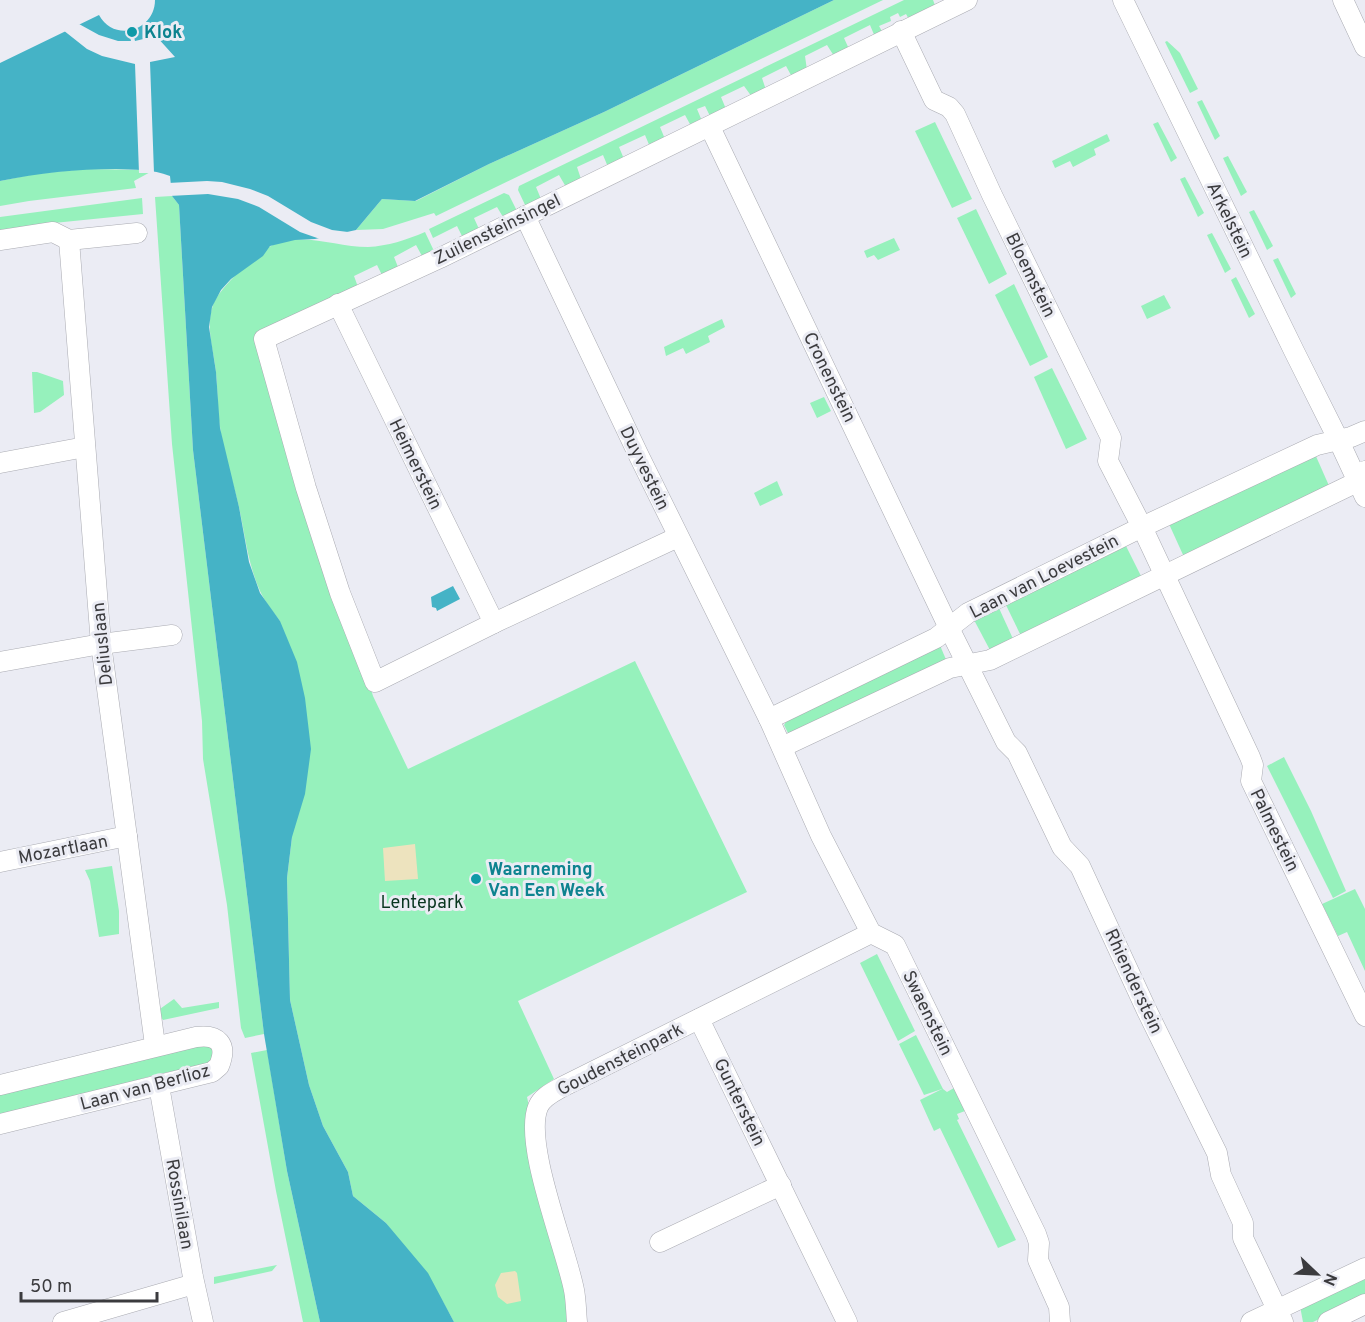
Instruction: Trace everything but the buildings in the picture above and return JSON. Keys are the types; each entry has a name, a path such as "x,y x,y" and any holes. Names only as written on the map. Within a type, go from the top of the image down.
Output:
{"street":[{"name":"Zuilensteinsingel","path":"494,623 375,682 340,592 306,488 264,339 440,258 967,0"},
{"name":"Arkelstein","path":"1123,0 1338,439"},
{"path":"1343,0 1365,47"},
{"name":"Bloemstein","path":"901,31 934,100 949,107 955,114 992,195 1111,438 1108,461 1142,527"},
{"name":"Cronenstein","path":"710,127 949,628"},
{"name":"Duyvestein","path":"525,216 678,537 769,719"},
{"path":"0,240 53,232 69,240 137,233"},
{"name":"Deliuslaan","path":"69,240 101,644 155,1046"},
{"name":"Heimerstein","path":"338,304 494,623"},
{"name":"Laan van Loevestein","path":"769,719 936,638 968,613 1142,527 1317,445 1351,437 1365,431"},
{"path":"782,747 950,668 990,660 1362,483 1338,439"},
{"path":"0,463 85,447"},
{"name":"Laan van Loevestein","path":"1142,527 1165,577"},
{"path":"494,623 678,537"},
{"name":"Palmestein","path":"1165,577 1250,757 1253,765 1251,781 1365,1016"},
{"name":"Laan van Loevestein","path":"949,628 968,664"},
{"path":"0,662 101,644 172,635"},
{"name":"Rhienderstein","path":"968,664 1006,742 1017,753 1062,848 1080,866 1147,1011 1217,1153 1221,1175 1243,1223 1243,1238 1280,1316"},
{"path":"769,719 821,836 871,933"},
{"name":"Mozartlaan","path":"0,862 127,836"},
{"name":"Goudensteinpark","path":"577,1322 574,1291 540,1169 535,1121 539,1104 562,1087 871,933"},
{"name":"Swaenstein","path":"871,933 895,945 968,1094 1036,1234 1039,1243 1038,1260 1059,1307 1060,1322"},
{"name":"Gunterstein","path":"699,1019 847,1322"},
{"name":"Laan van Berlioz","path":"0,1085 155,1046 208,1036 218,1040 223,1052 221,1063 216,1070 0,1124"},
{"name":"Rossinilaan","path":"159,1086 194,1284 203,1322"},
{"path":"660,1242 781,1185"},
{"path":"1251,1322 1280,1316 1365,1268"},
{"path":"63,1322 194,1284"},
{"path":"1328,1322 1365,1304"}],"green space":[{"path":"834,0 883,0 436,216 434,213 383,229 356,230 382,199 416,201"},
{"path":"904,0 933,0 936,8 910,21 906,14 900,17 898,13 890,17 891,21 879,26 883,33 875,37 870,25 844,38 849,49 834,56 827,45 805,56 807,70 792,77 786,66 762,78 766,90 752,97 744,86 721,97 726,109 710,116 705,106 697,109 702,121 691,126 685,115 660,127 665,139 650,147 645,135 619,147 624,159 608,167 603,155 577,167 581,179 566,187 559,175 536,187 541,199 526,207 518,190 519,186"},
{"path":"1167,41 1180,53 1198,89 1190,93 1165,42"},
{"path":"1202,100 1220,136 1215,140 1197,102"},
{"path":"935,122 972,199 952,208 915,131"},
{"path":"1158,122 1177,158 1171,162 1153,124"},
{"path":"1107,134 1110,141 1094,149 1096,155 1073,167 1070,161 1055,168 1052,161"},
{"path":"1228,156 1247,192 1241,196 1223,158"},
{"path":"84,169 154,170 134,181 136,188 0,206 0,181 34,174"},
{"path":"1185,177 1204,213 1198,217 1180,179"},
{"path":"504,193 509,195 517,211 503,217 497,207 474,218 479,229 462,236 457,226 433,238 429,229"},
{"path":"172,196 179,205 193,450 264,1034 245,1038 241,1028 227,905 203,759 202,721 172,444 155,197"},
{"path":"142,198 143,214 0,230 0,217"},
{"path":"976,209 1007,274 989,284 957,218"},
{"path":"1254,210 1273,246 1267,250 1249,212"},
{"name":"Lentepark","path":"425,232 434,251 422,256 416,245 394,257 398,267 382,275 377,265 354,276 358,287 265,333 373,696 408,769 635,661 747,892 518,1001 554,1079 527,1097 529,1106 527,1108 574,1322 454,1322 443,1302 386,1223 353,1196 348,1172 323,1126 309,1085 290,1000 287,878 292,837 280,621 262,595 252,570 239,507 223,447 210,330 211,313 222,290 238,273 263,251 281,242 305,240 368,247 397,242"},
{"path":"1212,233 1231,269 1225,273 1207,235"},
{"path":"894,238 900,250 878,260 874,255 867,258 864,251"},
{"path":"1278,258 1296,294 1291,298 1273,260"},
{"path":"1236,277 1255,314 1249,318 1231,280"},
{"path":"1014,284 1048,357 1030,366 995,295"},
{"path":"1164,295 1171,308 1147,319 1141,306"},
{"path":"722,319 725,327 708,336 710,342 686,354 683,348 666,356 664,347"},
{"path":"1052,368 1087,439 1066,449 1034,377"},
{"path":"32,372 63,381 64,395 40,412 34,413"},
{"path":"824,397 831,411 817,418 810,403"},
{"path":"1315,454 1330,488 1184,557 1169,524"},
{"path":"777,481 783,495 760,506 754,493"},
{"path":"1125,544 1144,582 1022,638 1005,603"},
{"path":"998,606 1014,641 991,652 973,618"},
{"path":"939,643 947,662 795,734 788,733 784,725 790,716"},
{"path":"1284,757 1311,811 1346,891 1333,898 1267,766"},
{"path":"112,866 119,911 119,934 99,937 90,881 85,870"},
{"path":"1355,889 1365,909 1365,971 1347,932 1338,936 1322,904"},
{"path":"877,954 915,1031 898,1041 860,963"},
{"path":"174,999 182,1008 219,1002 219,1008 163,1020 157,1011"},
{"path":"916,1035 943,1089 947,1092 954,1088 965,1111 957,1114 959,1119 957,1120 1016,1240 998,1248 940,1128 934,1131 920,1100 942,1089 924,1095 899,1044"},
{"path":"194,1043 212,1047 215,1056 211,1063 155,1075 0,1118 0,1092"},
{"path":"267,1050 287,1171 320,1322 303,1322 276,1191 251,1053"},
{"path":"277,1265 272,1271 214,1284 214,1277"},
{"path":"1365,1273 1365,1297 1313,1322 1303,1322 1300,1306"}],"sand":[{"path":"415,844 418,879 385,881 383,848"},
{"path":"515,1271 521,1301 507,1304 498,1297 495,1285 501,1273"}],"water":[{"path":"155,0 834,0 415,201 382,199 356,230 270,246 263,256 231,279 221,290 212,307 209,327 216,372 220,428 239,507 249,562 260,593 280,621 297,662 305,698 311,749 305,794 292,837 287,878 290,1000 309,1085 323,1126 348,1172 353,1196 386,1223 428,1273 454,1322 320,1322 287,1171 264,1034 193,450 179,205 172,196 170,176 143,170 101,169 58,172 0,181 0,63 99,15 106,24 114,29 133,30 148,19 153,11"},
{"path":"453,586 460,599 437,611 432,607 431,597"}],"pier":[{"path":"79,24 99,35 118,41 131,41 130,37 134,37 135,41 156,36 175,57 150,62 154,173 139,173 135,64 102,56 87,49 63,30"},
{"path":"207,181 250,189 268,196 311,222 332,230 356,233 323,240 300,232 259,207 238,199 208,194 169,196 168,183"}],"place":[{"name":"Klok","path":"132,32"},
{"name":"Waarneming Van Een Week","path":"476,879"}]}
